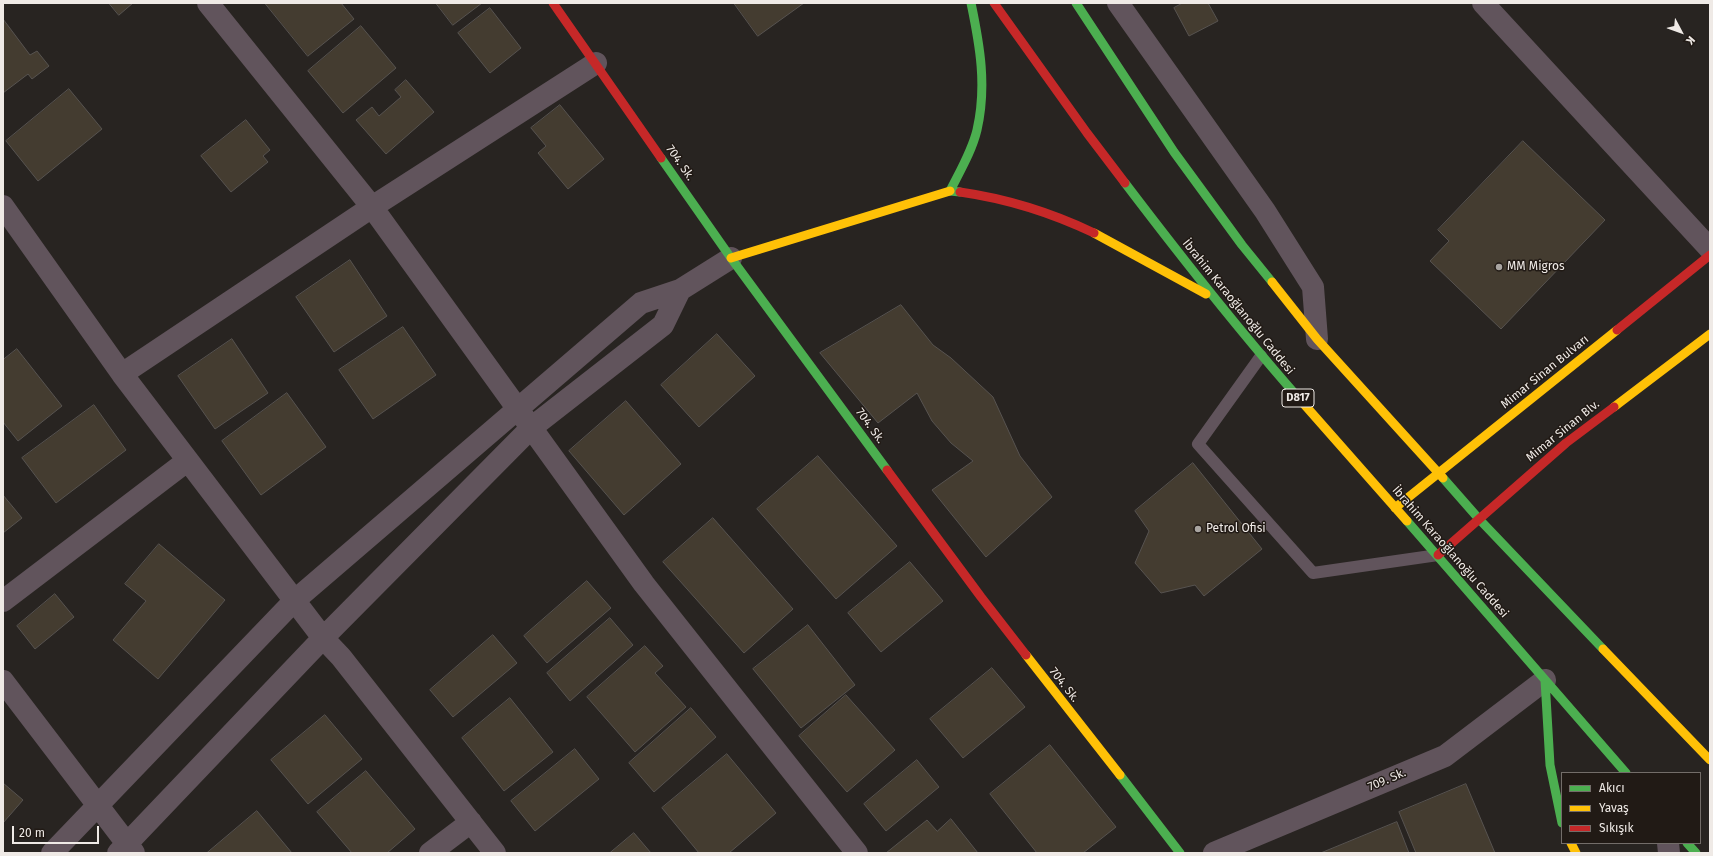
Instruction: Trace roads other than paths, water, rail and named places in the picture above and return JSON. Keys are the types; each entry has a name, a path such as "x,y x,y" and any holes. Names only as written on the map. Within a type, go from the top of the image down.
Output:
{"main road":[{"name":"704. Sk.","path":"553,3 731,258 981,597 1180,853"},
{"path":"950,191 967,158 974,137 982,91 981,53 971,3"},
{"name":"İbrahim Karaoğlanoğlu Caddesi","path":"994,3 1087,133 1214,298 1261,356 1438,555 1625,772"},
{"path":"1076,3 1174,152 1242,245 1317,339 1479,519 1710,760"},
{"path":"731,258 950,191 1013,202 1062,218 1098,234 1214,298"},
{"name":"Mimar Sinan Bulvarı","path":"1395,508 1710,255"},
{"name":"Mimar Sinan Blv.","path":"1438,555 1566,443 1710,334"},
{"path":"1545,680 1550,766 1561,818"},
{"path":"1572,844 1576,853"},
{"path":"1688,844 1696,853"}],"street":[{"path":"208,3 372,207 644,584 857,853"},
{"path":"1118,3 1265,211 1313,287 1317,339"},
{"path":"1482,3 1710,249"},
{"path":"122,374 372,207 596,63"},
{"path":"3,206 122,374 187,461 323,638 341,657 495,853"},
{"path":"52,853 294,601 641,303 680,290 731,258"},
{"path":"3,681 97,806 126,850 323,638 531,428 663,325 680,290"},
{"path":"3,601 187,461"},
{"name":"709. Sk.","path":"1214,853 1445,756 1545,680"},
{"path":"430,853 471,822"}],"lane":[{"path":"1261,356 1198,444 1313,573 1438,555"}],"place":[{"name":"MM Migros","path":"1499,267"},
{"name":"Petrol Ofisi","path":"1198,529"}]}
